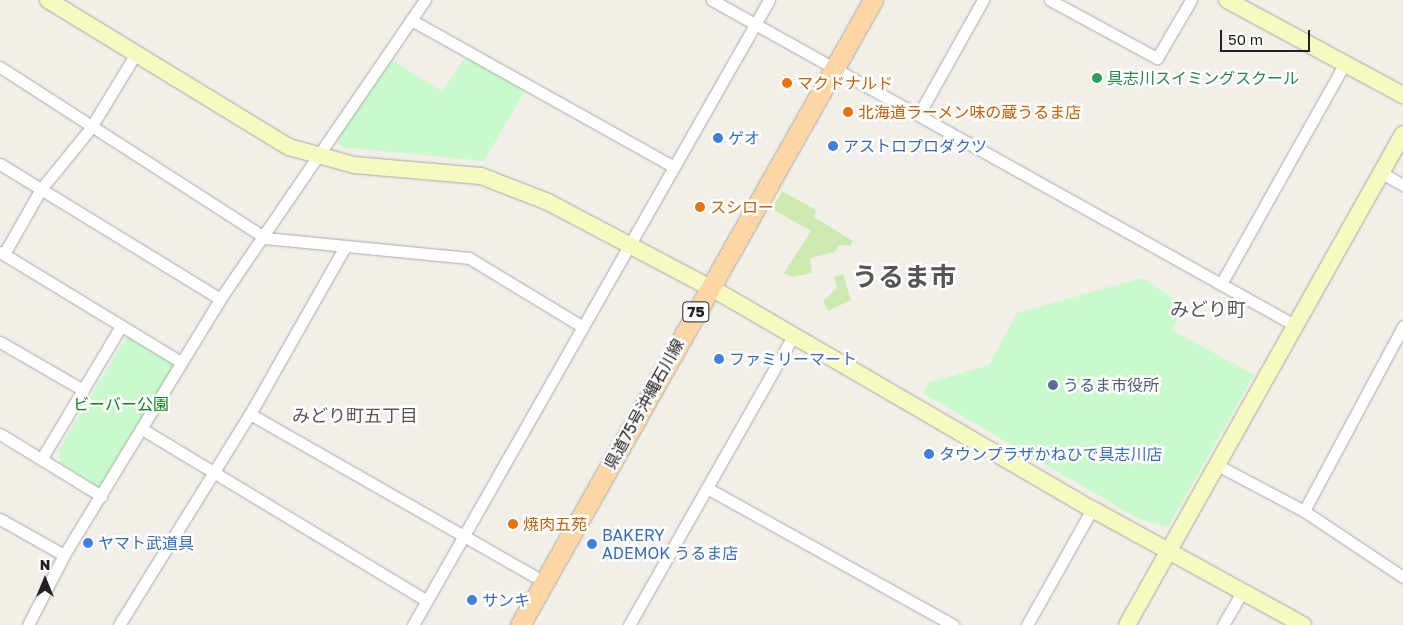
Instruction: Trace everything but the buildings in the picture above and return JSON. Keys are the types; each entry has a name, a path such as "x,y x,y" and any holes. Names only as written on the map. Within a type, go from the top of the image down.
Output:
{"main road":[{"name":"県道75号沖縄石川線","path":"520,625 873,0"}],"street":[{"path":"48,0 260,132 316,157 481,176 532,193 709,288 1092,509 1303,625"},
{"path":"28,625 64,555 220,299 265,238 316,157 425,0"},
{"path":"712,0 1296,326"},
{"path":"413,625 672,166 769,0"},
{"path":"919,114 983,0"},
{"path":"1050,0 1157,58 1191,0"},
{"path":"1227,0 1403,95"},
{"path":"411,20 672,166"},
{"path":"135,55 90,129 41,189 2,253 181,362"},
{"path":"1221,284 1345,63"},
{"path":"0,67 90,129 265,238 469,258 583,326"},
{"path":"1127,625 1219,466 1403,134"},
{"path":"0,164 220,299"},
{"path":"1382,173 1403,184"},
{"path":"123,624 214,470 250,414 345,247"},
{"path":"42,458 121,326"},
{"path":"1304,511 1403,326"},
{"path":"629,625 793,336"},
{"path":"0,342 83,390"},
{"path":"250,414 544,582"},
{"path":"142,429 214,470 426,600"},
{"path":"0,434 42,458 101,496"},
{"path":"1219,466 1304,511 1403,577"},
{"path":"707,488 953,625"},
{"path":"1027,625 1092,509"},
{"path":"0,519 64,555"},
{"path":"1223,625 1242,591"}],"green space":[{"path":"467,55 526,89 484,161 341,147 337,136 392,60 442,91"},
{"path":"782,191 816,210 814,217 853,241 850,246 839,245 835,252 810,258 812,273 792,277 784,273 811,231 772,209"},
{"path":"843,274 851,300 828,311 823,301 837,288 834,277"},
{"path":"1142,278 1185,306 1172,330 1254,375 1168,527 1139,519 923,393 928,383 989,365 1017,313"},
{"name":"ビーバー公園","path":"130,331 181,362 104,490 60,463 59,449"}],"place":[{"name":"具志川スイミングスクール","path":"1097,78"},
{"name":"マクドナルド","path":"787,83"},
{"name":"北海道ラーメン味の蔵うるま店","path":"848,112"},
{"name":"ゲオ","path":"718,138"},
{"name":"アストロプロダクツ","path":"833,146"},
{"name":"スシロー","path":"700,207"},
{"name":"ファミリーマート","path":"719,359"},
{"name":"うるま市役所","path":"1053,385"},
{"name":"タウンプラザかねひで具志川店","path":"929,454"},
{"name":"焼肉五苑","path":"513,524"},
{"name":"ヤマト武道具","path":"88,543"},
{"name":"BAKERY ADEMOK うるま店","path":"592,544"},
{"name":"サンキ","path":"472,600"}],"district":[{"name":"うるま市","path":"904,277"},
{"name":"みどり町","path":"1208,309"},
{"name":"みどり町五丁目","path":"355,415"}]}
